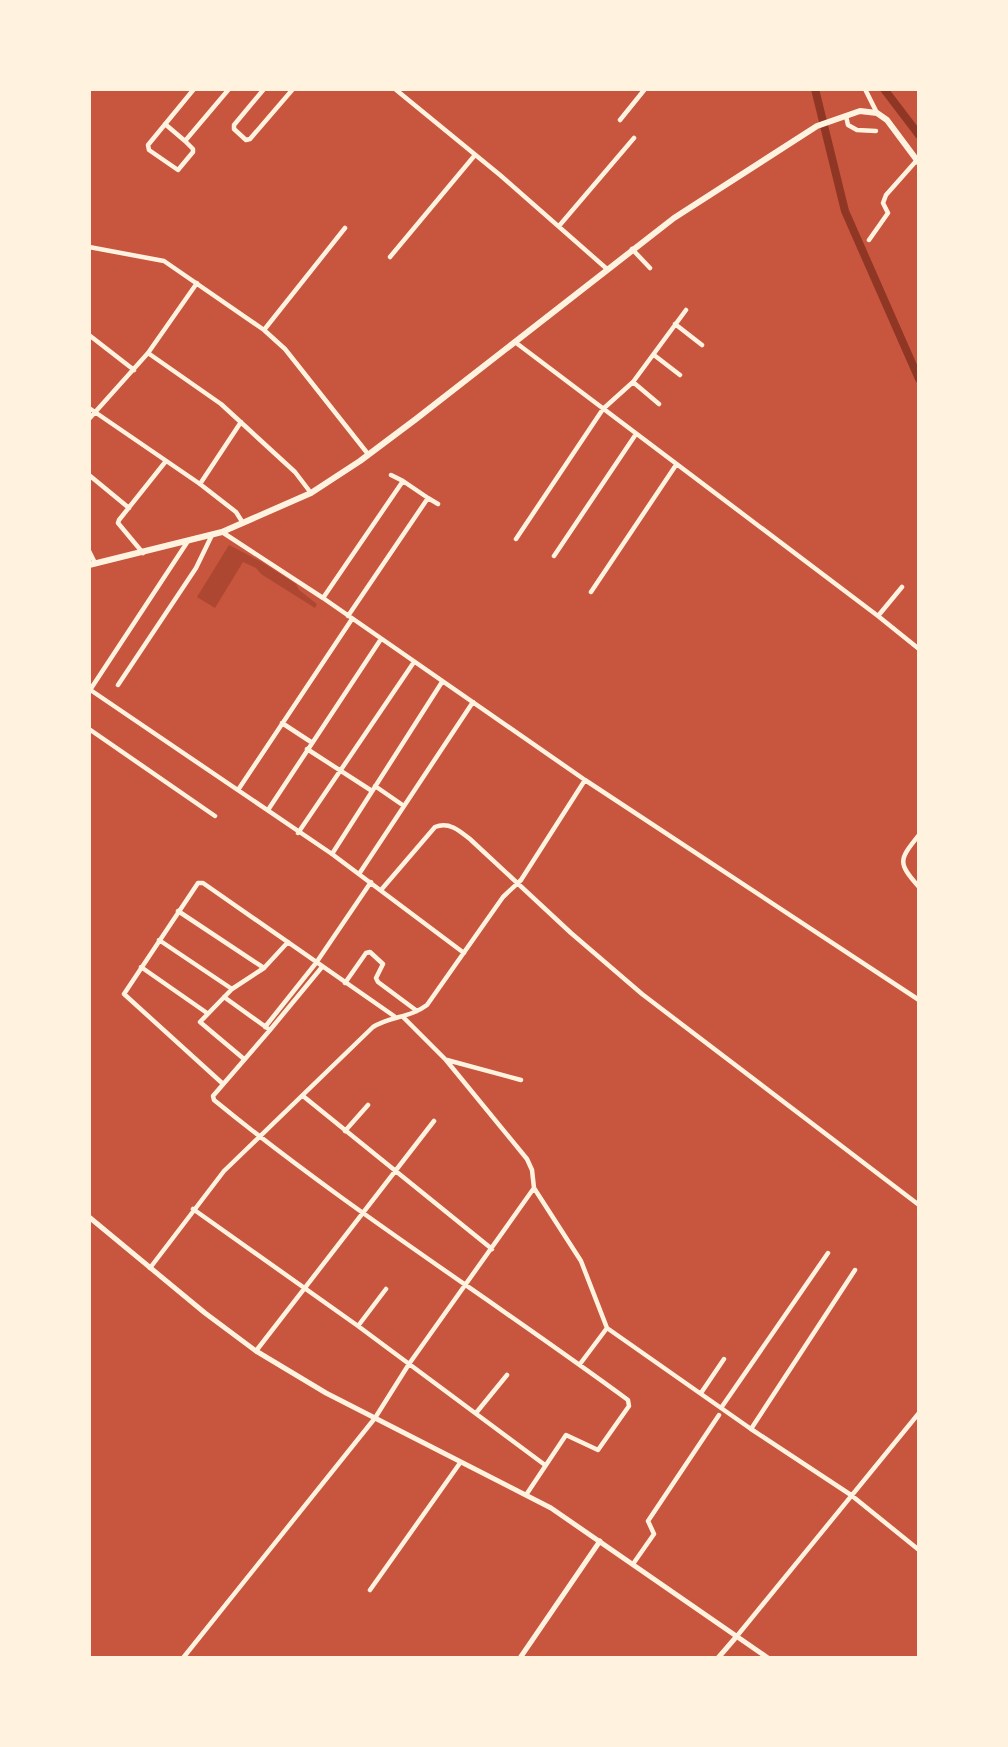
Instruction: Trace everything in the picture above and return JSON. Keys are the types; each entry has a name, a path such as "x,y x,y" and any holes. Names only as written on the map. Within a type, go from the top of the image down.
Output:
{"main road":[{"path":"92,564 222,532 311,493 368,454 696,202 817,126 863,110 877,113 887,120 918,161"}],"street":[{"path":"165,124 193,149 177,170 149,150 148,145 165,124 194,89"},
{"path":"185,141 229,89"},
{"path":"264,89 234,125 234,129 246,140 250,139 293,89"},
{"path":"395,89 607,269"},
{"path":"620,120 645,89"},
{"path":"865,89 877,113"},
{"path":"846,116 849,127 876,131"},
{"path":"559,226 634,138"},
{"path":"390,257 475,155"},
{"path":"869,240 888,213 883,203 886,195 918,161"},
{"path":"264,330 345,228"},
{"path":"89,247 164,261 264,330 285,349 368,454"},
{"path":"632,250 650,268"},
{"path":"89,419 148,353 197,283"},
{"path":"516,539 603,409 633,382 686,310"},
{"path":"675,324 702,345"},
{"path":"89,335 134,370"},
{"path":"516,342 878,615 919,649"},
{"path":"148,353 202,389 242,422 300,477 311,493"},
{"path":"654,355 680,375"},
{"path":"633,382 659,404"},
{"path":"89,408 200,484 236,512 243,523"},
{"path":"200,484 242,422"},
{"path":"554,556 636,433"},
{"path":"143,553 118,523 166,461"},
{"path":"591,592 677,465"},
{"path":"89,475 130,508"},
{"path":"391,475 438,504"},
{"path":"323,598 403,481"},
{"path":"238,790 428,498"},
{"path":"222,532 323,598 585,780 919,1000"},
{"path":"118,685 196,568 212,535"},
{"path":"188,541 90,690 332,854 464,953"},
{"path":"89,551 92,564"},
{"path":"878,615 902,587"},
{"path":"268,810 381,639"},
{"path":"298,833 414,662"},
{"path":"332,854 442,681"},
{"path":"359,874 472,702"},
{"path":"282,723 311,742"},
{"path":"89,730 215,816"},
{"path":"307,749 339,771 404,806"},
{"path":"150,1268 224,1171 373,1027 395,1017 417,1012 427,1005 510,888 521,880 585,780"},
{"path":"381,890 435,827 453,827 471,840 642,995 919,1205"},
{"path":"919,835 905,852 902,861 904,869 919,887"},
{"path":"222,1083 126,997 125,991 200,882 395,1017"},
{"path":"370,882 309,973 212,1098 259,1137 365,1214 628,1400 629,1406 598,1450 566,1435 526,1494"},
{"path":"178,911 264,968"},
{"path":"159,940 232,989"},
{"path":"244,1059 200,1024 200,1020 232,989 264,968 288,942"},
{"path":"345,983 366,953 370,952 383,964 376,980 417,1012"},
{"path":"141,967 207,1013"},
{"path":"267,1028 322,967"},
{"path":"309,973 315,976"},
{"path":"224,997 267,1028"},
{"path":"403,1017 446,1060 527,1159 532,1170 534,1188 581,1261 607,1328 851,1495 919,1550"},
{"path":"446,1060 521,1080"},
{"path":"303,1096 492,1249"},
{"path":"345,1131 368,1105"},
{"path":"256,1352 365,1214 434,1121"},
{"path":"183,1658 375,1418 409,1364 534,1188"},
{"path":"193,1209 305,1287 545,1465"},
{"path":"89,1217 256,1352 326,1393 551,1508 768,1658"},
{"path":"722,1408 828,1253"},
{"path":"751,1429 855,1270"},
{"path":"358,1326 386,1289"},
{"path":"580,1364 607,1328"},
{"path":"701,1394 724,1359"},
{"path":"476,1413 507,1375"},
{"path":"718,1658 919,1413"},
{"path":"633,1564 653,1536 648,1521 719,1415"},
{"path":"370,1590 460,1463"},
{"path":"520,1658 600,1541"}],"shaded area":[{"path":"229,545 296,584 299,590 317,604 315,608 243,562 215,608 197,597"}],"waterway":[{"path":"815,89 845,211 919,379"},
{"path":"884,89 919,135"}]}
